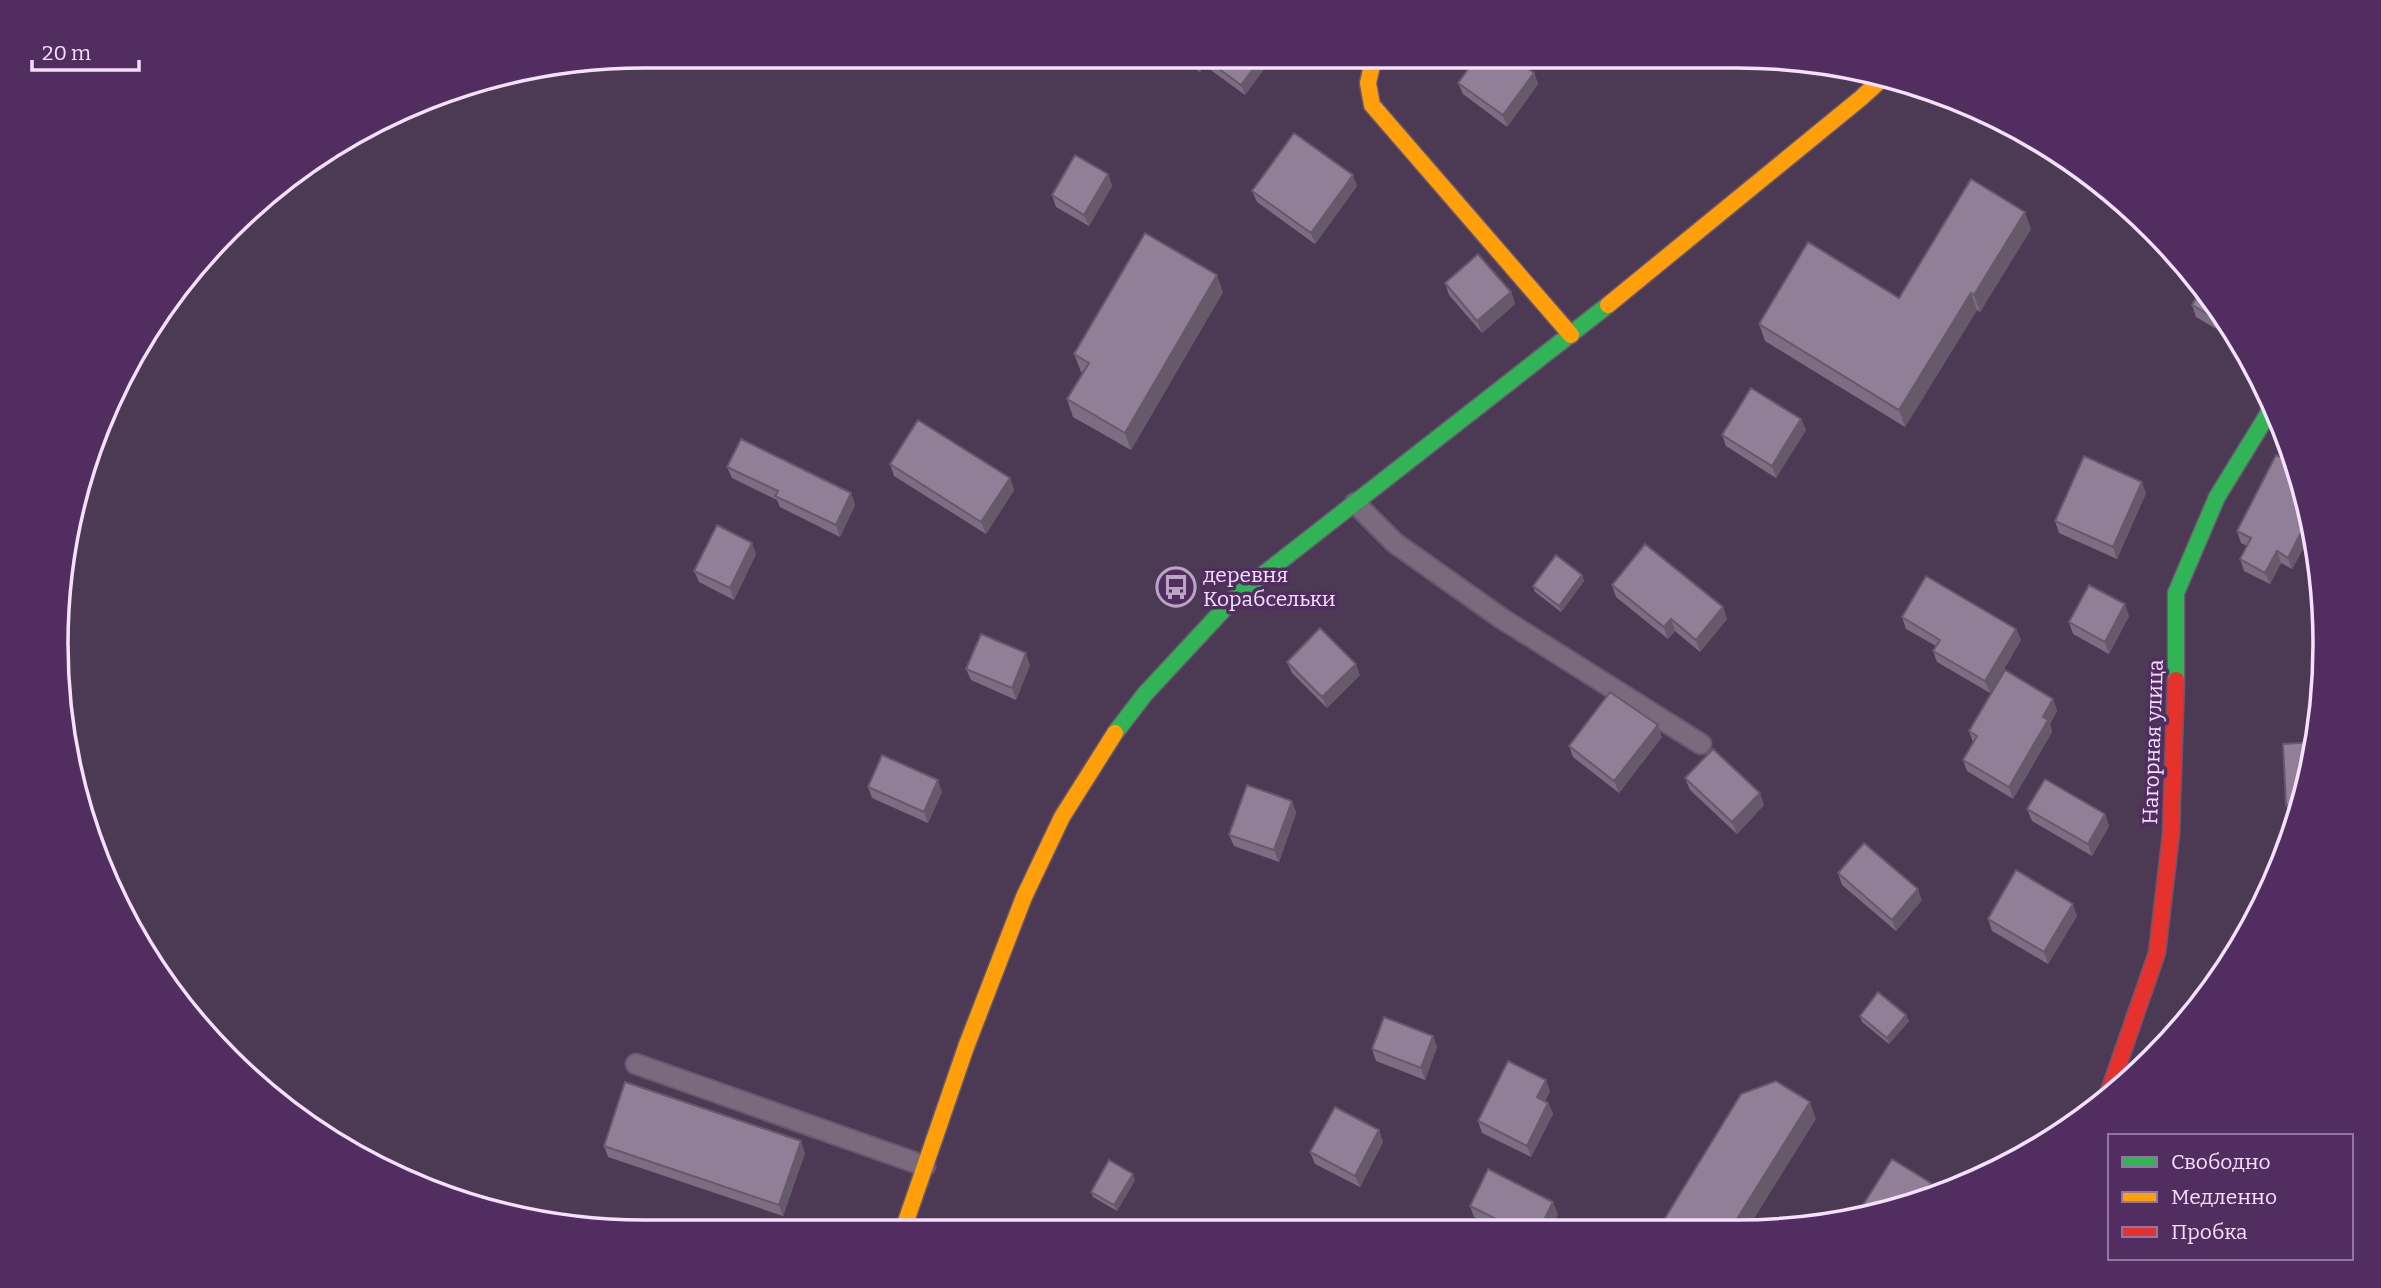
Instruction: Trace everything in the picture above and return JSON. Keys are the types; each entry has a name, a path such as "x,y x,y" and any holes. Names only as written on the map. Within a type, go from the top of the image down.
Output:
{"main road":[{"path":"1371,68 1368,83 1371,105 1571,335"},
{"path":"906,1220 966,1046 1024,897 1062,817 1111,738 1145,694 1237,595 1571,335 1874,85"},
{"name":"Нагорная улица","path":"2113,1080 2157,953 2171,834 2176,712 2176,593 2217,497 2266,417"}],"lane":[{"path":"1355,503 1395,543 1501,618 1701,744"},
{"path":"636,1064 925,1166"}],"building":[{"path":"1218,68 1254,68 1241,85"},
{"path":"1469,68 1527,68 1534,73 1503,115 1458,83"},
{"path":"1294,133 1353,175 1311,233 1252,191"},
{"path":"1075,155 1108,174 1084,215 1052,195"},
{"path":"1971,179 2025,212 1899,410 1759,324 1808,242 1899,298"},
{"path":"1145,233 1217,275 1125,433 1067,399 1089,363 1074,354"},
{"path":"1478,254 1511,292 1477,321 1445,283"},
{"path":"2196,297 2210,315 2192,305"},
{"path":"1751,388 1801,419 1772,466 1722,435"},
{"path":"918,420 1010,478 981,522 890,464"},
{"path":"741,439 851,493 836,525 775,496 778,491 727,467"},
{"path":"2276,455 2281,458 2302,531 2288,558 2277,551 2265,573 2240,559 2251,538 2237,531"},
{"path":"2084,456 2142,482 2113,547 2055,521"},
{"path":"717,525 752,543 730,588 694,571"},
{"path":"1645,544 1723,607 1696,640 1671,619 1664,627 1612,585"},
{"path":"1556,555 1582,575 1559,606 1533,586"},
{"path":"1926,576 2016,629 1985,681 1933,651 1940,640 1902,617"},
{"path":"2089,585 2125,604 2105,642 2069,622"},
{"path":"1320,628 1356,664 1322,697 1287,662"},
{"path":"981,634 1026,653 1012,688 966,669"},
{"path":"2005,670 2053,699 2043,717 2048,720 2009,787 1963,760 1977,736 1969,731"},
{"path":"1610,692 1658,725 1614,781 1569,746"},
{"path":"2304,743 2289,805 2286,805 2283,744"},
{"path":"1713,749 1760,793 1732,822 1685,778"},
{"path":"882,755 938,780 924,812 868,787"},
{"path":"2045,779 2105,814 2088,844 2027,809"},
{"path":"1247,785 1292,801 1274,850 1229,835"},
{"path":"1864,843 1918,889 1892,920 1838,873"},
{"path":"2016,870 2073,904 2044,952 1988,919"},
{"path":"1878,992 1906,1015 1887,1038 1860,1016"},
{"path":"1384,1017 1433,1036 1421,1068 1372,1049"},
{"path":"1508,1061 1546,1080 1537,1097 1548,1103 1527,1146 1478,1121"},
{"path":"1776,1081 1810,1102 1736,1220 1664,1220 1741,1094"},
{"path":"625,1082 801,1141 779,1205 604,1146"},
{"path":"1335,1107 1379,1130 1355,1176 1310,1152"},
{"path":"1892,1159 1931,1183 1922,1189 1862,1206"},
{"path":"1109,1160 1133,1174 1114,1205 1091,1192"},
{"path":"1488,1169 1553,1202 1544,1220 1498,1220 1470,1206"}],"traffic: fast":[{"path":"1115,733 1145,694 1237,595 1608,305"},
{"path":"2176,680 2176,593 2217,497 2266,417"}],"traffic: slow":[{"path":"1371,68 1368,83 1372,105 1571,335"},
{"path":"1608,305 1875,85"},
{"path":"906,1220 966,1047 1024,897 1062,817 1115,733"}],"traffic: jam":[{"path":"2113,1080 2157,953 2171,834 2176,680"}],"place":[{"name":"деревня Корабсельки","path":"1176,587"}]}
